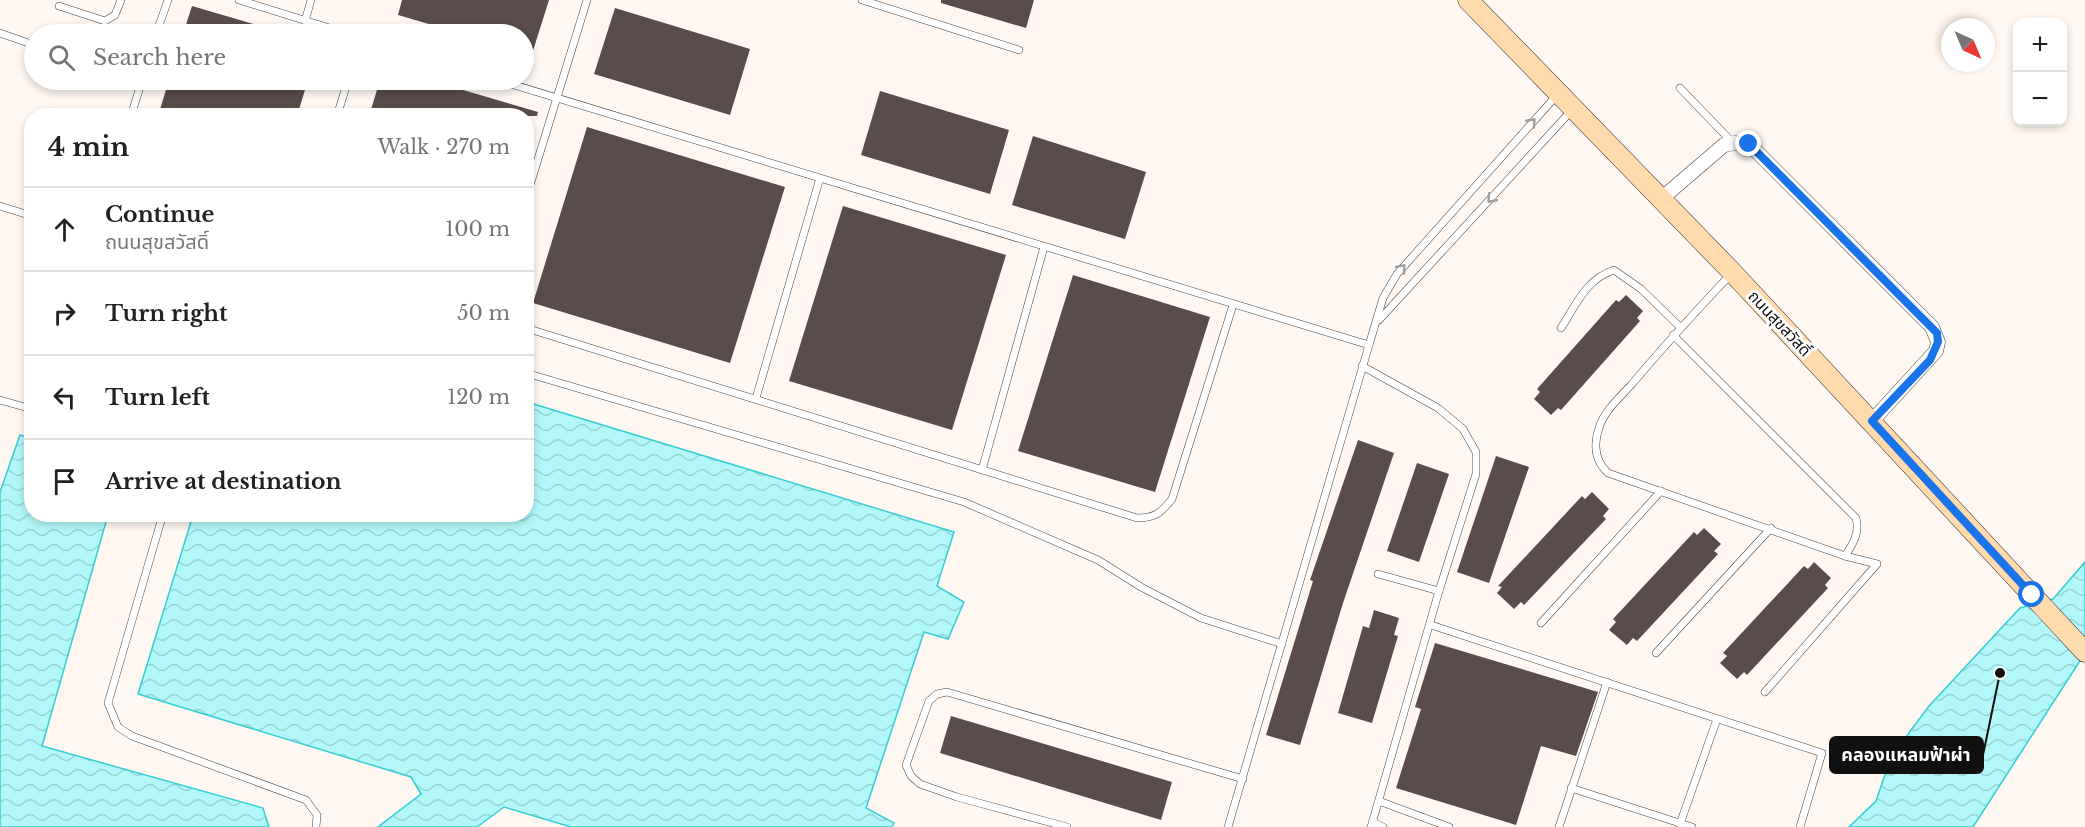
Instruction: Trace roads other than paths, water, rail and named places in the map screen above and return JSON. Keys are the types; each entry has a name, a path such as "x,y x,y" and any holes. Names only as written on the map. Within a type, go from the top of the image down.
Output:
{"main road":[{"name":"ถนนสุขสวัสดิ์","path":"1468,0 1733,273 2085,652"}],"street":[{"path":"1661,199 1724,145 1732,142 1749,144 1937,333 1938,342 1930,360 1872,421"}],"lane":[{"path":"59,6 105,21 115,15 121,0"},
{"path":"160,24 168,0"},
{"path":"238,0 315,24"},
{"path":"305,21 311,0"},
{"path":"534,173 587,0"},
{"path":"862,0 1019,50"},
{"path":"0,33 24,41"},
{"path":"1680,88 1732,142"},
{"path":"134,108 139,90"},
{"path":"339,108 345,90"},
{"path":"531,90 1369,345"},
{"path":"1228,827 1383,298 1397,274 1558,94"},
{"path":"1378,320 1573,109"},
{"path":"756,398 820,178"},
{"path":"0,206 24,214"},
{"path":"982,470 1044,247"},
{"path":"1561,328 1585,289 1600,274 1614,270 1641,289 1680,327"},
{"path":"1733,273 1680,327 1604,416 1597,435 1598,464 1608,473 1845,556 1877,564 1765,692"},
{"path":"534,330 1137,518 1151,518 1160,513 1172,499 1233,305"},
{"path":"1673,335 1856,518 1858,527 1854,542 1845,556"},
{"path":"1362,366 1438,408 1463,429 1476,452 1476,474 1439,591 1372,824 1383,827"},
{"path":"534,376 963,502 1098,561 1201,618 1282,644"},
{"path":"0,400 24,407"},
{"path":"1541,623 1661,491"},
{"path":"161,522 108,703 117,727 132,736 306,800 317,815 316,827"},
{"path":"1656,653 1770,528"},
{"path":"1378,574 1439,591"},
{"path":"1431,625 1822,753 1800,827"},
{"path":"1559,827 1607,682"},
{"path":"1068,827 957,797 920,784 911,776 906,765 928,701 937,694 947,692 1243,779"},
{"path":"1680,824 1717,719"},
{"path":"1571,788 1692,827"},
{"path":"1379,801 1449,827"}],"water":[{"path":"534,404 954,532 937,586 964,602 948,639 924,632 866,808 894,823 892,827 571,827 504,807 477,827 378,827 421,794 411,777 138,694 191,522 534,522"},
{"path":"20,435 24,436 24,522 106,522 42,746 263,808 269,827 0,827 0,492"},
{"path":"2085,562 2085,653 1973,827 1849,827 1876,801 1891,757 1929,706 2020,608 2053,599"}],"place":[{"name":"คลองแหลมฟ้าผ่า","path":"2000,673"}]}
